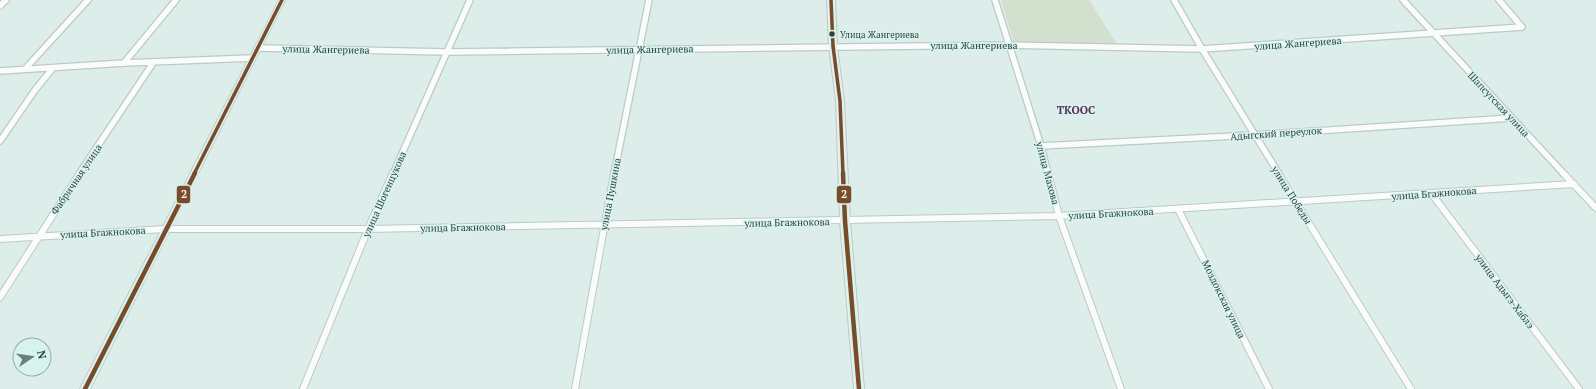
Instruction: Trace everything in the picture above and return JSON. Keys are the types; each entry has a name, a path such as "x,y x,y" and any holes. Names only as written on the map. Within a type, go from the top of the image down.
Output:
{"main road":[{"path":"830,0 833,46 840,101 845,221 859,389"}],"street":[{"path":"0,6 6,0"},
{"path":"25,69 88,0"},
{"path":"124,63 176,0"},
{"path":"85,389 282,0"},
{"name":"улица Шогенцукова","path":"302,389 368,229 470,0"},
{"name":"улица Пушкина","path":"576,389 604,224 649,0"},
{"name":"улица Махова","path":"995,0 1041,146 1059,216 1121,389"},
{"name":"улица Победы","path":"1174,0 1254,135 1411,389"},
{"name":"Шапсугская улица","path":"1403,0 1596,208"},
{"name":"улица Жангериева","path":"258,48 447,52 1008,45 1202,49 1522,27 1499,0"},
{"path":"0,71 124,63 252,58"},
{"name":"Фабричная улица","path":"0,297 38,236 153,63"},
{"path":"0,141 35,90 53,68"},
{"name":"Адыгский переулок","path":"1041,146 1254,135 1512,118"},
{"name":"улица Бгажнокова","path":"0,239 165,229 368,229 1059,216 1574,184"},
{"name":"улица Адыгэ-Хаблэ","path":"1431,193 1579,389"},
{"name":"Моздокская улица","path":"1178,209 1269,389"}],"green space":[{"path":"1001,0 1089,0 1117,44 1014,44"}],"transit line":[{"name":"2","path":"85,389 282,0"},
{"name":"2","path":"831,0 833,46 840,101 845,221 859,389"}],"place":[{"name":"Улица Жангериева","path":"832,34"}],"district":[{"name":"ТКООС","path":"1076,110"}]}
